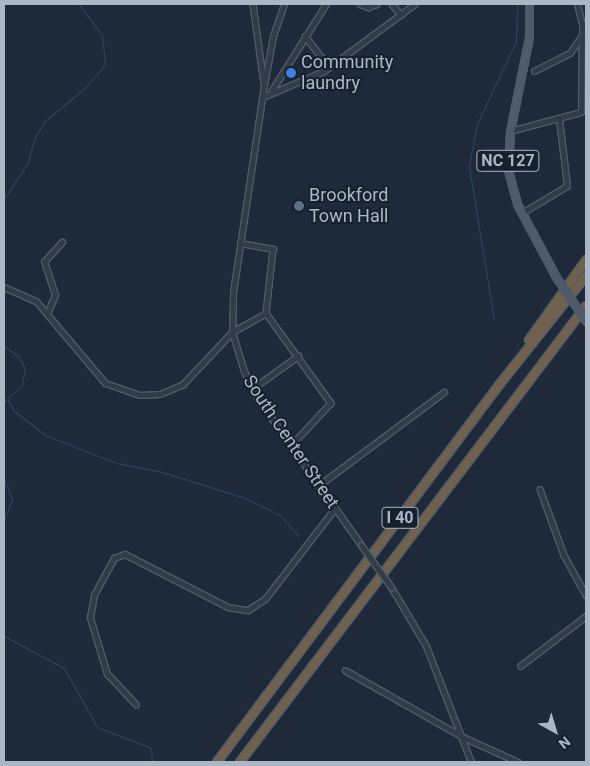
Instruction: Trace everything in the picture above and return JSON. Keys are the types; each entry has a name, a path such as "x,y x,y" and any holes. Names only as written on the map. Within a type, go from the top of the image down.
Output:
{"highway":[{"path":"508,374 586,260"},
{"name":"I 40","path":"217,762 508,374 586,276"},
{"name":"I 40","path":"240,762 586,308"}],"main road":[{"name":"NC 127","path":"530,4 529,37 510,131 508,170 522,214 556,277 586,321"}],"street":[{"path":"253,4 264,86"},
{"name":"South Center Street","path":"284,4 273,36 264,86 240,243 232,332 252,389 318,486 391,587 422,637 471,762"},
{"path":"272,90 304,36 326,4"},
{"path":"360,4 368,7 377,4"},
{"path":"392,4 401,15"},
{"path":"263,97 272,90 329,67 415,4"},
{"path":"510,131 580,113 580,38 582,24 577,4"},
{"path":"304,36 329,67"},
{"path":"580,38 586,38"},
{"path":"534,71 570,53 580,38"},
{"path":"522,214 565,188 559,119"},
{"path":"47,314 55,295 44,262 62,242"},
{"path":"240,243 273,249 266,313 320,387 330,406 291,446"},
{"path":"4,287 29,296 47,314 99,379 112,388 140,394 160,394 183,384 232,332 266,313"},
{"path":"252,389 298,356"},
{"path":"318,486 444,392"},
{"path":"540,489 564,555 586,595"},
{"path":"136,705 107,674 90,618 94,596 118,554 228,607 253,609 335,508"},
{"path":"520,666 586,616"},
{"path":"345,670 461,736 518,762"}],"waterway":[{"path":"4,199 28,162 34,139 45,121 86,87 105,64 102,35 79,4"},
{"path":"494,320 469,166 477,124 516,41 517,4"},
{"path":"4,346 19,357 25,369 22,385 4,402"},
{"path":"8,400 13,410 45,435 116,463 162,472 245,498 280,515 298,536"},
{"path":"4,479 12,499 4,520"},
{"path":"4,528 4,543"},
{"path":"4,636 64,668 97,727 151,748 152,762"}],"place":[{"name":"Community laundry","path":"291,73"},
{"name":"Brookford Town Hall","path":"299,206"}]}
